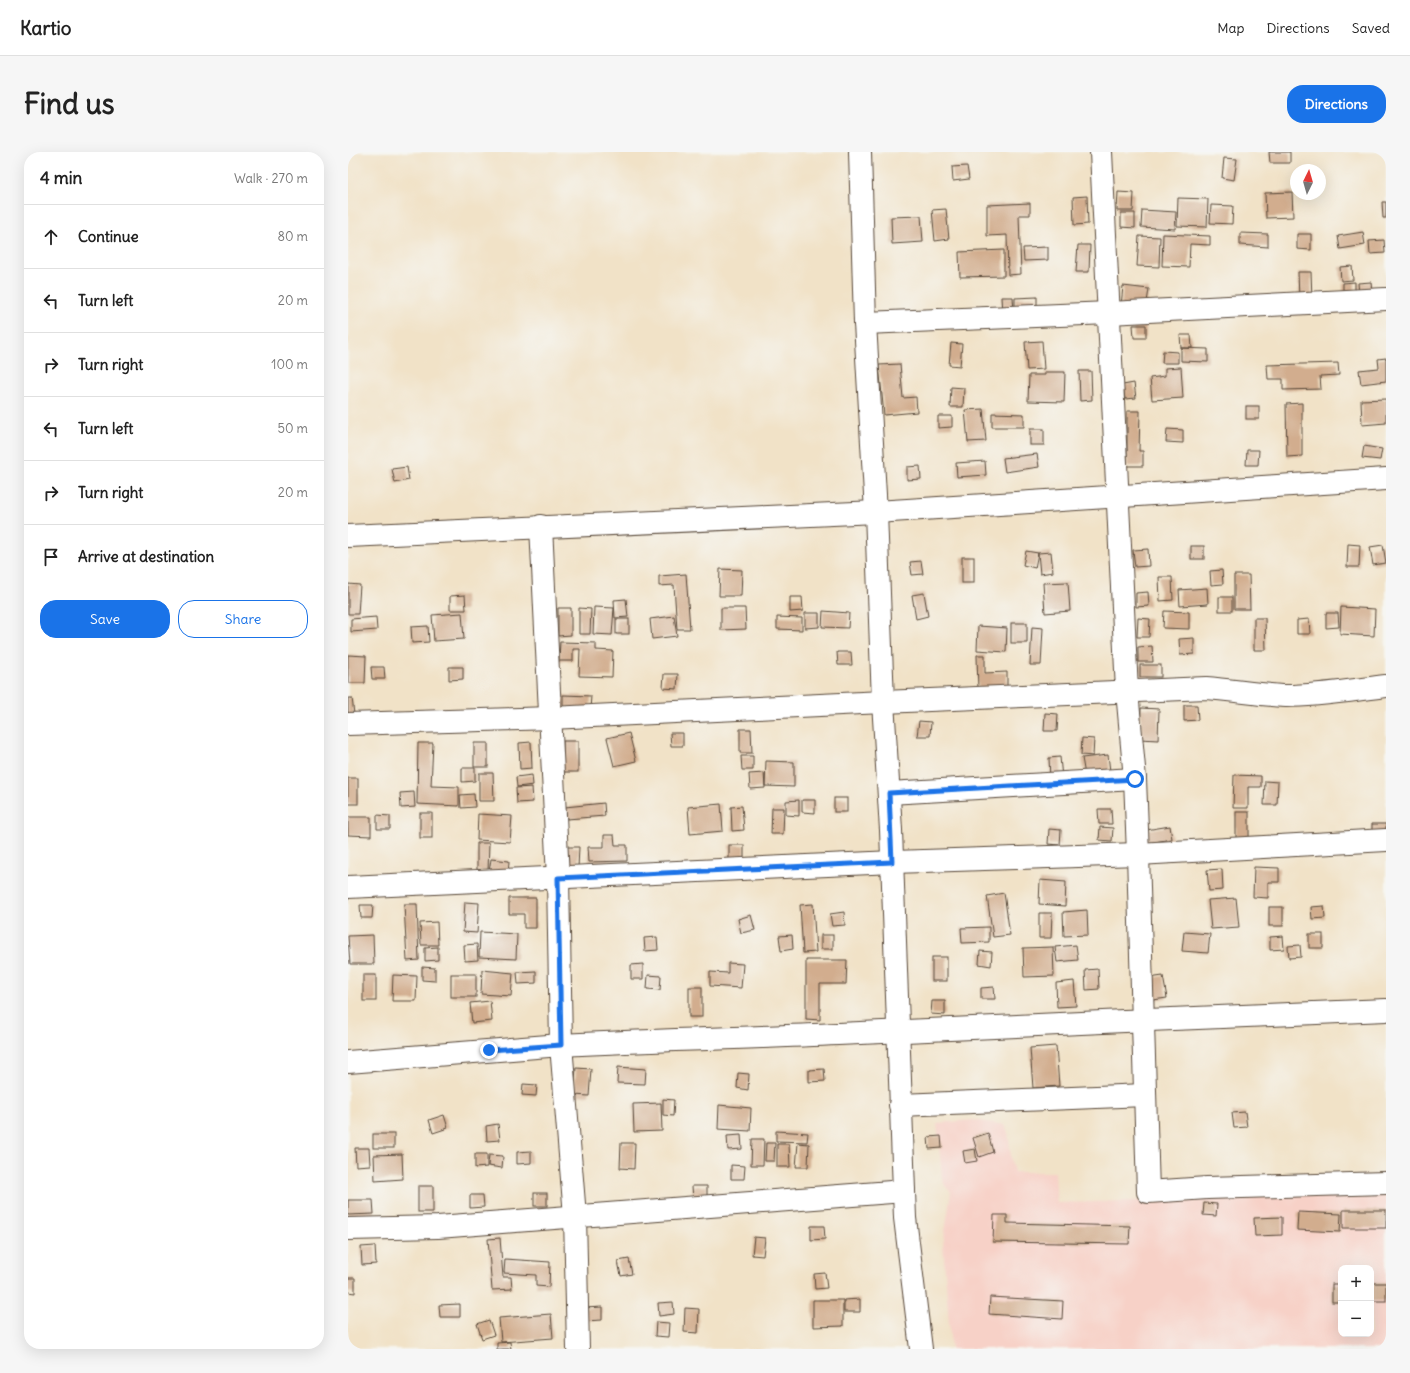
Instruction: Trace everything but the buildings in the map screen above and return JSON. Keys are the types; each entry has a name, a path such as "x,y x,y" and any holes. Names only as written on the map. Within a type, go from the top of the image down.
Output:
{"street":[{"path":"860,152 865,323 876,512 883,702 889,793 905,1218 921,1349"},
{"path":"1100,152 1127,691 1135,779 1148,1192 1215,1188 1386,1183"},
{"path":"865,323 1109,313 1386,299"},
{"path":"348,536 541,526 876,512 1118,495 1386,479"},
{"path":"541,526 558,878 561,1045 575,1216 578,1349"},
{"path":"348,724 551,718 1206,688 1227,689 1262,694 1305,696 1386,686"},
{"path":"889,793 1135,779"},
{"path":"348,887 892,862 1138,854 1386,840"},
{"path":"348,1062 561,1045 897,1032 1143,1019 1386,1010"},
{"path":"900,1105 1144,1095"},
{"path":"348,1230 438,1227 904,1191"}],"shaded area":[{"path":"973,1120 1005,1125 1008,1133 1014,1172 1055,1172 1057,1203 1197,1199 1386,1190 1386,1349 951,1349 943,1245 951,1192 945,1186 942,1178 937,1123"}],"route":[{"path":"489,1050 561,1045 558,878 892,862 892,830 889,793 1135,779"}]}
